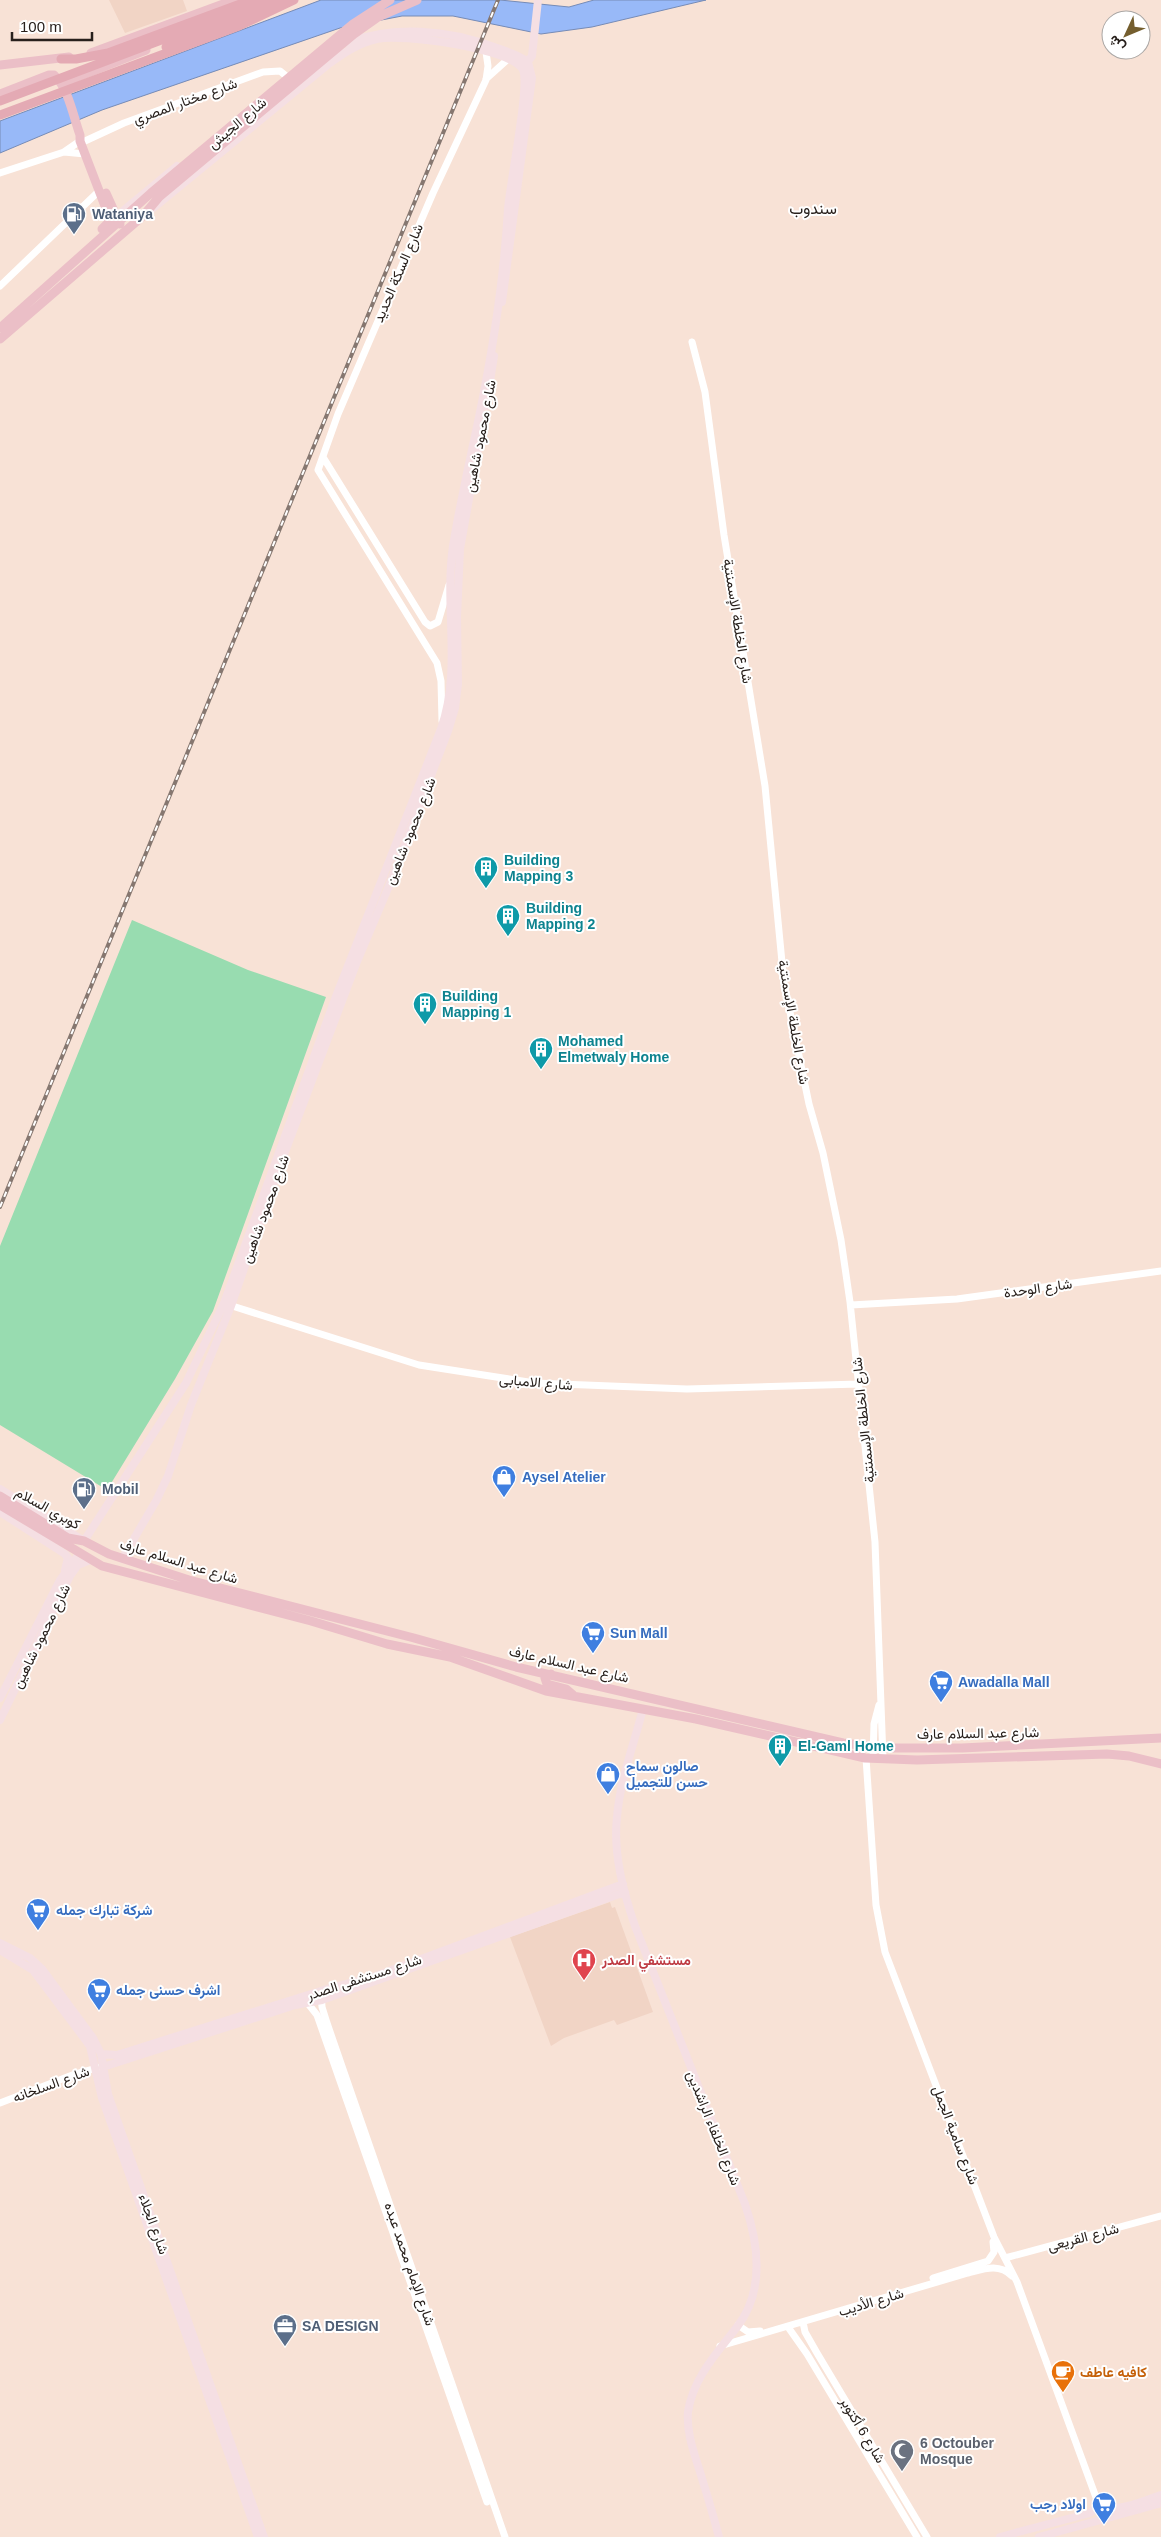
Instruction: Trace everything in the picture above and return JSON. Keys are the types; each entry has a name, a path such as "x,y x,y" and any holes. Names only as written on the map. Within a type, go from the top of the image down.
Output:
{"highway":[{"path":"61,59 100,55 251,0"},
{"path":"0,102 267,0"},
{"path":"0,109 283,0"},
{"path":"0,115 66,93 246,23 294,0"}],"main road":[{"path":"0,65 61,59 98,51 234,0"},
{"path":"66,93 70,80 274,0"},
{"path":"0,328 5,321 151,194 353,24 390,0"},
{"path":"144,215 159,197 360,29 391,10 417,0"},
{"path":"525,68 532,56 538,2"},
{"name":"شارع الجيش","path":"5,321 113,218 286,75 320,52 368,36 405,32 447,35 480,41 519,56 525,68"},
{"name":"شارع الجيش","path":"0,340 123,232 175,192 298,89 352,48 378,39 427,39 486,52 508,59 525,68"},
{"name":"شارع محمود شاهين","path":"323,1041 433,772 455,708 458,684 457,608 461,541 494,362 512,237 528,89 525,68"},
{"name":"شارع محمود شاهين","path":"122,1559 164,1485 277,1164 441,728 449,702 451,684 451,577 453,547 493,335 512,169 532,72 525,68"},
{"path":"0,94 52,75 56,76 66,93 113,218 123,232"},
{"path":"81,136 85,154 99,191 106,199"},
{"name":"شارع محمود شاهين","path":"84,1541 176,1398 227,1305"},
{"path":"176,1398 191,1405"},
{"name":"شارع عبد السلام عارف","path":"0,1489 84,1541 122,1559 189,1580 414,1638 516,1667 843,1743 873,1748 1013,1747 1132,1741 1160,1737"},
{"name":"كوبري السلام","path":"0,1496 79,1554"},
{"name":"كوبري السلام","path":"0,1505 68,1538 84,1541"},
{"path":"0,1512 67,1556 68,1560 63,1576"},
{"name":"شارع محمود شاهين","path":"0,1698 63,1576 79,1554"},
{"name":"شارع عبد السلام عارف","path":"79,1554 129,1574 311,1620 387,1644 450,1657 527,1684 573,1696 643,1708 869,1758 1088,1754 1132,1756 1161,1764"},
{"name":"شارع محمود شاهين","path":"0,1720 70,1576 78,1565 90,1560"},
{"path":"516,1667 531,1677 531,1682 527,1684"},
{"path":"551,1674 545,1678 546,1682 566,1689 573,1696"},
{"name":"شارع الخلفاء الراشدين","path":"643,1708 618,1802 616,1819 617,1844 624,1888 635,1926 750,2220 757,2250 756,2284 750,2306 740,2328 720,2346 705,2369 694,2393 688,2419 691,2441 719,2537"},
{"path":"1132,1741 1132,1756"},
{"name":"شارع مستشفى الصدر","path":"99,2067 300,2000 324,1990 399,1968 624,1888"},
{"name":"شارع مستشفى الصدر","path":"100,2054 117,2055 300,2000 310,2004 624,1888"},
{"name":"شارع الجلاء","path":"0,1943 36,1963 90,2046 99,2067 258,2537"},
{"name":"شارع الجلاء","path":"0,1950 33,1970 93,2038 100,2054 99,2067"},
{"path":"324,1990 325,1999"},
{"name":"شارع الجلاء","path":"167,2268 264,2537"},
{"path":"1097,2500 1104,2507 1112,2508 1161,2495"},
{"path":"1000,2537 1090,2513 1096,2508 1097,2500"},
{"path":"1039,2537 1161,2503"},
{"path":"1090,2513 1092,2522"}],"street":[{"name":"شارع السكة الحديد","path":"441,728 441,681 437,663 318,470 338,414 433,193 486,80 488,66 486,52"},
{"name":"شارع السكة الحديد","path":"486,80 508,59"},
{"name":"شارع مختار المصري","path":"64,152 81,136 140,117 263,72 276,70 286,75"},
{"path":"286,75 298,89"},
{"path":"0,173 64,152 85,154"},
{"path":"0,286 99,191"},
{"name":"شارع الخلطة الإسمنتية","path":"692,342 705,392 724,535 765,786 784,983 809,1104 826,1167 841,1240 851,1306 875,1542 883,1759"},
{"path":"323,457 425,622 430,626 438,622 451,577"},
{"name":"شارع الوحدة","path":"851,1306 983,1296 1161,1271"},
{"name":"شارع الامبابى","path":"227,1305 419,1365 535,1384 687,1389 859,1384"},
{"name":"شارع الخلطة الإسمنتية","path":"869,1758 873,1748 874,1724 880,1703"},
{"name":"شارع سامية الجمل","path":"869,1758 876,1905 882,1940 990,2226 1017,2282 1097,2500"},
{"name":"شارع الإمام محمد عبده","path":"320,2014 325,1999"},
{"name":"شارع الإمام محمد عبده","path":"310,2004 320,2014 505,2537"},
{"name":"شارع السلخانه","path":"0,2103 99,2067"},
{"name":"شارع القريعى","path":"1005,2258 1161,2216"},
{"name":"شارع الإمام محمد عبده","path":"391,2217 500,2537"},
{"name":"شارع الأديب","path":"740,2328 754,2332 988,2261 994,2252 990,2226"},
{"name":"شارع الأديب","path":"720,2346 990,2268 1004,2270 1017,2282"},
{"name":"شارع 6 أكتوبر","path":"803,2322 805,2332 817,2353 927,2537"},
{"name":"شارع 6 أكتوبر","path":"788,2326 807,2354 917,2537"},
{"path":"737,2342 740,2328"}],"shaded area":[{"path":"109,0 183,0 187,11 125,33"},
{"name":"مستشفي الصدر","path":"610,1902 612,1908 615,1907 653,2012 617,2025 614,2020 564,2038 551,2046 510,1937"}],"green space":[{"path":"132,920 248,970 326,997 213,1311 175,1379 107,1490 0,1425 0,1246"}],"water":[{"path":"321,0 500,0 569,7 594,0 706,0 592,27 541,34 453,16 402,16 340,28 102,110 0,153 0,121"}],"railway":[{"path":"0,1207 498,0"}],"place":[{"name":"Wataniya","path":"74,235"},
{"name":"Building Mapping 3","path":"486,889"},
{"name":"Building Mapping 2","path":"508,937"},
{"name":"Building Mapping 1","path":"425,1025"},
{"name":"Mohamed Elmetwaly Home","path":"541,1070"},
{"name":"Aysel Atelier","path":"504,1498"},
{"name":"Mobil","path":"84,1510"},
{"name":"Sun Mall","path":"593,1654"},
{"name":"Awadalla Mall","path":"941,1703"},
{"name":"El-Gaml Home","path":"780,1767"},
{"name":"صالون سماح حسن للتجميل","path":"608,1795"},
{"name":"شركة تبارك جمله","path":"38,1931"},
{"name":"مستشفي الصدر","path":"584,1981"},
{"name":"اشرف حسنى جمله","path":"99,2011"},
{"name":"SA DESIGN","path":"285,2347"},
{"name":"كافيه عاطف","path":"1063,2393"},
{"name":"6 Octouber Mosque","path":"902,2472"},
{"name":"اولاد رجب","path":"1104,2525"}],"district":[{"name":"سندوب","path":"813,208"}]}
